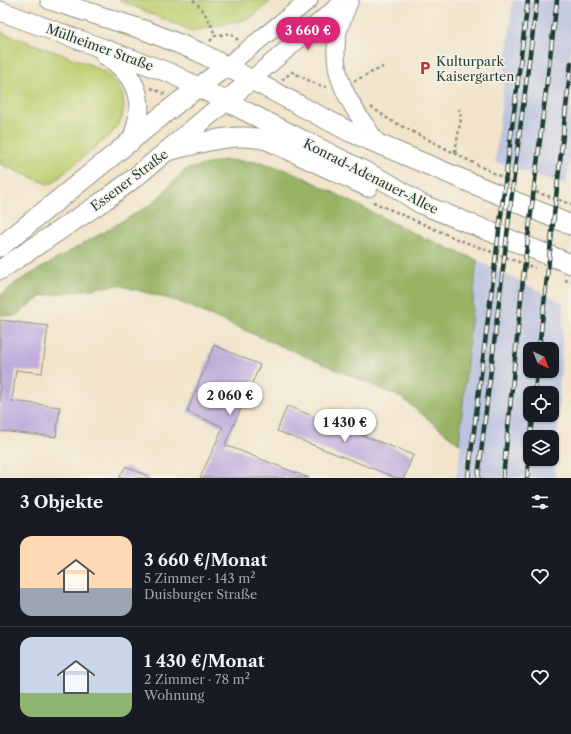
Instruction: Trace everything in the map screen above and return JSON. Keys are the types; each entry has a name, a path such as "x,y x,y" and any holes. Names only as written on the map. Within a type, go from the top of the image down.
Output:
{"main road":[{"path":"50,0 147,31 227,66 350,132 571,225"},
{"path":"227,66 309,0"},
{"path":"252,80 345,0"},
{"path":"350,0 338,32 336,47 338,72 346,97 378,144"},
{"name":"Mülheimer Straße","path":"0,11 170,73 199,87"},
{"path":"81,40 122,67 131,78 138,99 139,112 136,131 131,142"},
{"name":"Essener Straße","path":"0,246 227,66"},
{"name":"Essener Straße","path":"0,270 105,200 167,151 252,80"},
{"name":"Konrad-Adenauer-Allee","path":"199,87 390,184 421,204 565,270"},
{"path":"167,151 226,137 253,136 267,140 383,194 421,204"}],"path":[{"path":"193,0 201,8 212,25 215,36"},
{"path":"351,82 383,67"},
{"path":"350,75 351,82 354,86"},
{"path":"370,105 390,120 512,182"},
{"path":"455,152 461,118 459,109"},
{"path":"530,190 571,204"},
{"path":"370,200 451,236 538,269"},
{"path":"565,270 571,282"}],"shaded area":[{"path":"513,0 571,0 571,149 566,185 495,162"},
{"path":"477,260 564,303 559,400 559,386 523,386 523,422 558,422 557,430 523,430 523,466 556,466 555,478 456,478 461,445 459,444"}],"green space":[{"path":"119,0 272,0 249,19 192,31"},
{"path":"0,32 86,63 106,72 123,95 124,106 122,118 112,133 50,185 0,164"},
{"path":"224,160 261,162 295,173 415,234 477,260 459,444 402,398 177,301 118,285 42,296 15,316 0,315 0,296 17,282 152,204 185,170"}],"building":[{"path":"0,320 48,326 42,373 16,370 12,401 60,407 56,437 0,431"},
{"path":"214,345 260,365 225,445 309,478 200,478 223,427 187,412"},
{"path":"287,406 413,455 404,478 397,478 277,431"},
{"path":"126,466 151,478 119,478"}],"railway":[{"path":"468,478 528,0"},
{"path":"478,478 515,168 537,0"},
{"path":"503,478 523,279 557,0"},
{"path":"540,342 571,63"},
{"path":"536,378 536,386"},
{"path":"532,422 532,430"},
{"path":"527,478 528,466"}],"place":[{"name":"Kulturpark Kaisergarten","path":"425,68"}]}
